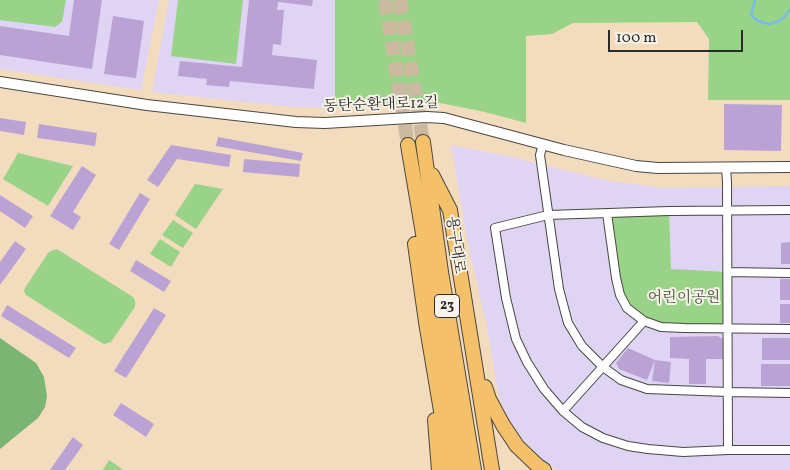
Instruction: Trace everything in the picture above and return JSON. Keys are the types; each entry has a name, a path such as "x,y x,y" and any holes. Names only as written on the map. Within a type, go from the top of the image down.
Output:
{"highway":[{"name":"용구대로","path":"423,142 441,272 474,470"},
{"name":"용구대로","path":"408,145 463,470"},
{"path":"412,166 410,207 426,322 451,470"},
{"path":"427,166 450,210 470,338 489,399 517,446 544,470"},
{"path":"426,322 439,470"},
{"path":"474,354 492,470"}],"street":[{"name":"동탄순환대로12길","path":"0,82 147,105 296,122 325,123 444,118 564,150 636,166 658,168 790,167"},
{"path":"543,144 540,155 559,289 568,323 582,346 603,367 622,380 647,389 790,393"},
{"path":"726,168 728,450"},
{"path":"790,210 669,210 548,215 495,228 506,298 516,339 544,390 563,411 582,427 603,438 648,450 683,452 790,450"},
{"path":"607,213 620,295 627,308 644,321 661,327 790,329"},
{"path":"728,272 790,273"},
{"path":"563,411 644,321"}],"shaded area":[{"path":"0,0 159,0 141,90 0,69"},
{"path":"169,0 335,0 335,108 293,107 152,92"},
{"path":"451,145 512,157 604,180 662,188 790,186 790,470 558,470 547,464 513,429 499,398 488,332 467,239"}],"green space":[{"path":"0,0 66,0 62,22 55,27 0,20"},
{"path":"178,0 243,0 236,64 171,56"},
{"path":"335,0 790,0 790,100 708,100 709,39 697,22 573,23 552,34 526,36 526,123 440,103 335,108"},
{"path":"18,153 73,166 48,206 3,179"},
{"path":"195,184 223,189 196,229 175,215"},
{"name":"어린이공원","path":"669,211 671,269 728,272 728,329 661,327 627,308 620,295 607,213"},
{"path":"173,220 193,233 183,248 162,235"},
{"path":"160,239 180,252 171,267 150,254"},
{"path":"57,249 135,300 135,307 111,342 104,344 100,342 26,295 25,288 48,253"},
{"path":"0,338 36,363 44,377 47,396 45,407 38,418 0,449"},
{"path":"109,460 122,469 103,470"}],"building":[{"path":"74,0 102,0 92,69 0,55 0,26 69,36"},
{"path":"249,0 313,0 312,6 278,2 277,10 284,10 281,45 273,44 272,55 317,60 314,89 230,81 229,87 206,85 207,79 178,76 180,61 242,67"},
{"path":"113,16 144,21 136,78 104,74"},
{"path":"724,104 782,105 781,151 724,150"},
{"path":"0,118 26,122 24,135 0,131"},
{"path":"39,124 97,133 95,146 37,138"},
{"path":"218,137 303,153 301,161 216,146"},
{"path":"171,145 231,155 229,167 177,159 158,187 147,180"},
{"path":"244,159 300,164 299,177 243,172"},
{"path":"82,166 96,175 73,212 81,217 73,230 50,216"},
{"path":"140,193 150,199 119,250 109,244"},
{"path":"0,195 33,216 25,228 0,211"},
{"path":"15,241 26,249 0,285 0,262"},
{"path":"790,242 790,264 781,264 781,243"},
{"path":"136,260 171,281 164,292 130,271"},
{"path":"780,279 790,279 790,300 780,300"},
{"path":"780,304 790,304 790,323 780,323"},
{"path":"7,305 76,348 69,358 1,316"},
{"path":"154,308 166,315 126,378 114,371"},
{"path":"718,336 724,340 724,359 706,359 706,384 689,384 689,359 670,358 670,337"},
{"path":"762,338 790,338 790,360 762,360"},
{"path":"628,348 655,360 647,380 619,369 616,363"},
{"path":"655,360 671,362 669,383 652,381"},
{"path":"761,364 790,364 790,386 761,386"},
{"path":"121,403 154,424 146,437 113,415"},
{"path":"73,437 83,445 65,470 50,470"}],"waterway":[{"path":"755,0 751,14 756,20 764,23 770,24 779,21 790,10"}],"tunnel":[{"path":"385,0 408,145"},
{"path":"400,0 423,142"}]}
